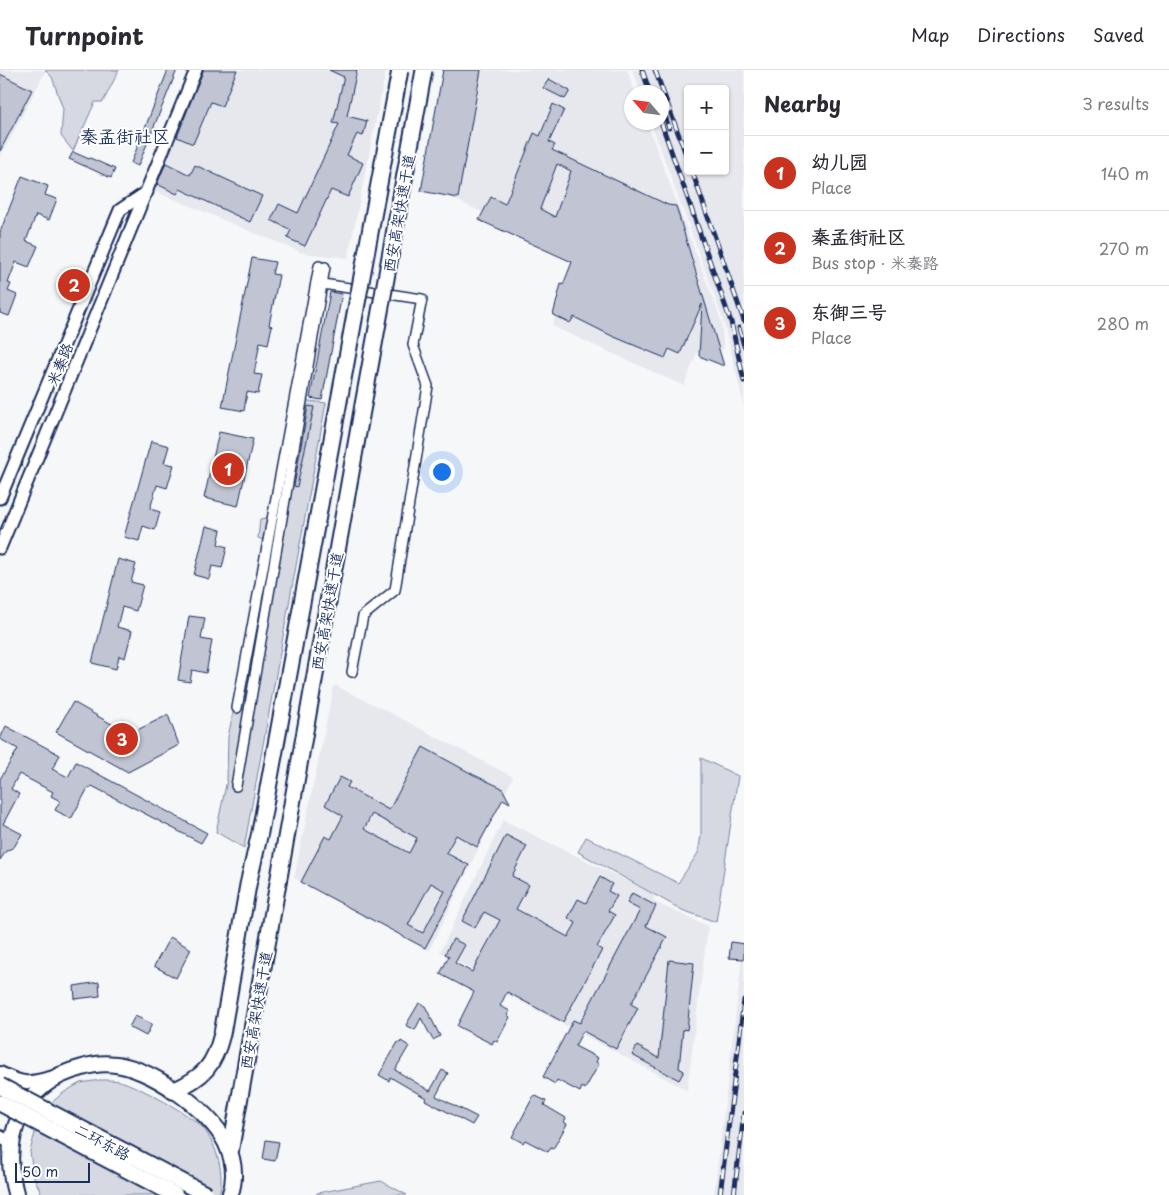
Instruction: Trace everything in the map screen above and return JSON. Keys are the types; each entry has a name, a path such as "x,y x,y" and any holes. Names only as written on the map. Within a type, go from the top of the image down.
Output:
{"highway":[{"name":"西安高架快速干道","path":"173,1091 193,1082 206,1070 216,1054 222,1034 400,70"},
{"name":"西安高架快速干道","path":"230,1153 424,70"},
{"path":"16,1195 5,1139 22,1107 40,1086 54,1078 74,1069 111,1064 136,1069 173,1091 209,1120 220,1134 230,1153 234,1170 232,1191 246,1195"},
{"name":"二环东路","path":"0,1086 207,1195"},
{"name":"二环东路","path":"0,1103 176,1195"}],"main road":[{"path":"0,1073 18,1082 36,1082 54,1078"}],"street":[{"name":"米秦路","path":"0,548 196,70"},
{"name":"米秦路","path":"0,498 120,210 147,192"},
{"path":"237,708 322,267"},
{"path":"89,283 106,291"},
{"path":"319,283 422,299 413,345 428,386 395,590 363,616 352,672"},
{"path":"236,786 319,283"}],"shaded area":[{"path":"0,70 46,70 0,158"},
{"path":"45,70 119,70 103,102 95,102 73,151 61,136 63,109 52,77"},
{"path":"200,70 386,70 348,258 303,253 149,189"},
{"path":"448,70 627,70 632,85 624,85 624,130 650,130 721,320 724,349 697,352 684,386 552,326 573,255 428,187"},
{"path":"632,70 744,70 744,406 723,320 654,130 669,130 669,85 638,85"},
{"path":"301,400 326,403 244,848 216,832 227,780 228,737 268,542 258,538 260,519 285,515"},
{"path":"334,685 513,777 429,951 294,878"},
{"path":"701,758 738,776 716,922 682,910 578,852 586,837 678,883 698,853 701,835"},
{"path":"503,820 654,894 654,902 708,926 687,1090 469,974 471,969 440,952"},
{"path":"744,938 744,1195 714,1195 740,976"},
{"path":"101,1080 120,1081 139,1089 177,1109 198,1123 209,1136 219,1160 221,1187 219,1195 42,1195 33,1175 30,1151 39,1118 50,1104 63,1093 80,1083"},
{"path":"381,1181 407,1195 317,1195 317,1193"}],"building":[{"path":"168,70 177,70 138,166 131,163"},
{"path":"203,70 237,70 222,106 211,102 193,144 177,137"},
{"path":"329,70 357,70 347,116 367,121 363,136 357,134 347,155 363,163 348,197 331,190 305,246 287,238 291,230 271,220 279,204 298,213 339,124 333,123 344,77"},
{"path":"443,70 481,70 458,198 421,191"},
{"path":"0,74 32,90 0,151"},
{"path":"549,79 570,91 565,99 543,88"},
{"path":"553,104 564,110 549,142 555,145 552,150 668,205 676,206 724,366 699,356 702,304 680,354 669,349 665,358 612,336 574,317 570,323 553,315 561,284 563,285 572,262 479,220 491,197 505,204 534,133 540,136","holes":["557,164 571,171 555,217 540,209"]},
{"path":"73,152 115,169 111,178 69,159"},
{"path":"166,163 190,175 195,165 262,196 250,222 180,189 177,194 157,184"},
{"path":"22,176 48,186 45,195 57,199 49,220 36,215 26,241 38,246 29,267 16,262 8,283 11,284 8,291 17,295 9,316 0,313 0,232"},
{"path":"252,258 275,262 272,274 279,275 269,325 272,326 268,344 260,342 254,374 262,375 258,394 247,392 244,411 222,407"},
{"path":"330,292 342,294 322,400 310,398"},
{"path":"308,406 314,407 297,487 294,486"},
{"path":"219,432 253,439 238,506 204,498"},
{"path":"151,441 169,446 164,463 174,465 167,488 157,485 150,509 160,512 155,530 143,526 139,541 124,537"},
{"path":"206,526 221,530 218,544 227,547 222,568 212,566 209,579 194,575"},
{"path":"118,559 136,564 131,582 143,585 136,611 122,607 117,627 132,631 125,658 119,656 116,669 92,663"},
{"path":"189,616 205,618 201,639 212,641 206,673 192,670 190,682 178,680"},
{"path":"73,702 129,734 168,715 179,745 128,772 56,732"},
{"path":"6,726 60,755 52,769 68,777 76,762 207,833 201,843 92,786 90,789 88,788 71,819 55,810 60,801 51,796 53,792 19,774 11,789 19,794 3,824 22,834 14,847 6,851 0,860 0,779 18,749 0,739"},
{"path":"423,747 502,788 510,803 503,799 477,847 456,835 446,853 469,865 425,948 301,882 325,836 331,839 343,816 325,805 340,777 350,782 347,787 389,810","holes":["372,814 417,838 409,853 364,829","431,883 445,891 423,933 408,925"]},
{"path":"506,835 527,846 512,876 529,885 516,909 568,937 576,923 568,918 578,899 586,903 600,877 612,884 608,891 617,896 608,911 615,915 597,947 602,950 563,1022 507,992 500,1006 510,1011 507,1015 510,1017 497,1042 494,1040 492,1044 457,1026 474,992 440,974 449,956 445,954 453,939 465,945 455,963 472,972 500,920 484,912 475,928 462,921"},
{"path":"632,893 656,906 646,926 667,937 631,1004 638,1008 616,1049 583,1031 575,1046 598,1058 596,1062 599,1064 585,1089 582,1087 580,1092 557,1080 555,1084 543,1077 573,1020 580,1023 640,910 627,903"},
{"path":"170,937 191,949 176,978 154,966"},
{"path":"731,942 744,944 744,959 729,958"},
{"path":"669,960 694,963 687,1030 683,1029 679,1068 684,1071 679,1080 632,1055 637,1046 659,1058"},
{"path":"99,982 100,996 75,999 74,986"},
{"path":"419,1003 425,1006 440,1036 433,1040 421,1018 415,1030 406,1025"},
{"path":"135,1016 152,1024 146,1036 129,1027"},
{"path":"401,1041 409,1046 395,1070 430,1091 442,1070 448,1073 436,1096 477,1117 472,1125 425,1100 426,1098 390,1077 389,1081 379,1075 398,1042 400,1043"},
{"path":"534,1095 546,1101 544,1105 566,1118 564,1122 567,1124 553,1149 551,1148 548,1152 525,1140 523,1143 512,1137"},
{"path":"266,1140 279,1142 275,1161 263,1159"}],"railway":[{"path":"642,70 647,85"},
{"path":"655,70 684,149"},
{"path":"664,130 731,322 744,381"},
{"path":"693,175 744,321"},
{"path":"739,328 744,346"},
{"path":"720,1195 744,1000"},
{"path":"734,1195 744,1113"}],"place":[{"name":"秦孟街社区","path":"74,285"},
{"name":"幼儿园","path":"228,469"},
{"name":"东御三号","path":"122,739"}],"district":[{"name":"秦孟街社区","path":"125,135"}]}
